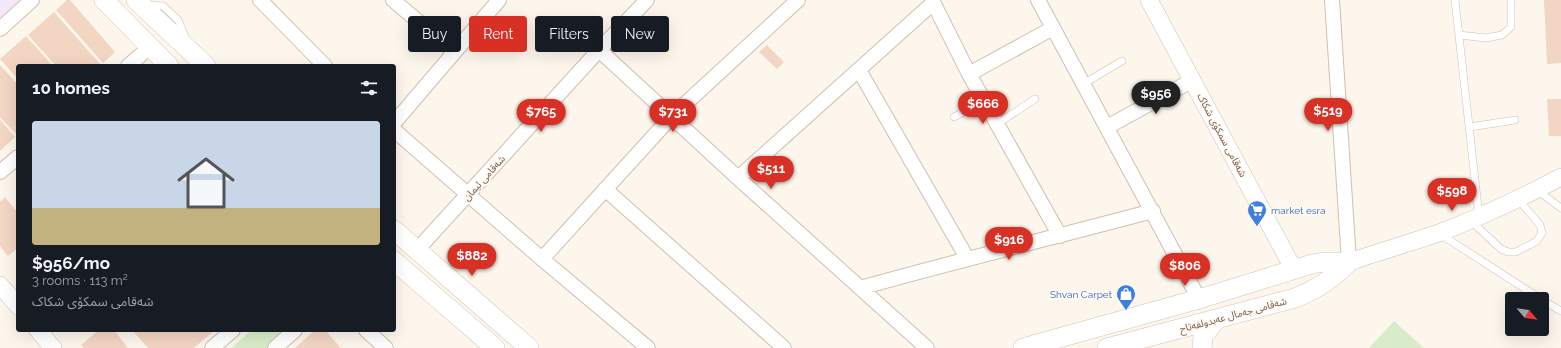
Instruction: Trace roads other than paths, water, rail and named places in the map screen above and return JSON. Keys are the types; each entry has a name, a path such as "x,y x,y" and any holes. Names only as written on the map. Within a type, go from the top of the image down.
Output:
{"main road":[{"path":"104,0 167,64"},
{"path":"139,2 200,61"},
{"path":"396,232 530,348"},
{"name":"شەقامی جەمال عەبدولفەتاح","path":"1028,347 1324,262 1349,262"},
{"name":"شەقامی جەمال عەبدولفەتاح","path":"1108,348 1307,294 1330,280 1349,262"},
{"path":"396,263 495,348"},
{"path":"1202,348 1204,336 1216,319"},
{"path":"1108,348 1130,348"}],"street":[{"path":"0,30 32,0"},
{"path":"260,0 323,64"},
{"path":"393,0 412,16"},
{"path":"461,44 499,0"},
{"name":"شەقامی ئیمان","path":"603,46 647,0"},
{"path":"542,259 672,116 798,0"},
{"path":"1038,0 1199,299"},
{"name":"شەقامی سمکۆی شکاک","path":"1149,0 1294,270"},
{"path":"1332,0 1349,262"},
{"path":"738,178 859,70 933,1 969,74 1060,236"},
{"path":"969,74 1053,28"},
{"path":"130,64 150,47"},
{"path":"396,121 454,52"},
{"name":"شەقامی ئیمان","path":"417,250 597,52"},
{"path":"601,52 738,178 927,348"},
{"path":"859,70 967,258"},
{"path":"1107,127 1193,80"},
{"path":"396,132 542,259 648,348"},
{"path":"0,172 16,159"},
{"name":"شەقامی جەمال عەبدولفەتاح","path":"1349,262 1439,232 1475,218 1537,190 1561,177"},
{"path":"605,189 784,348"},
{"path":"860,288 967,258 1060,236 1152,211"},
{"path":"0,285 16,304"},
{"path":"40,332 53,348"},
{"path":"212,348 231,332"},
{"path":"275,348 293,332"},
{"path":"368,332 386,348"}],"lane":[{"path":"1455,0 1470,127 1475,218 1501,249 1508,252 1516,252 1537,241 1542,233 1540,225 1518,199"},
{"path":"1459,35 1486,38 1502,35 1511,27 1511,0"},
{"path":"1083,84 1122,61"},
{"path":"997,124 1036,98"},
{"path":"954,117 984,101"},
{"path":"1470,127 1515,120"},
{"path":"1537,190 1561,208"},
{"path":"1439,232 1530,292"},
{"path":"1549,304 1561,311"}],"place":[{"name":"market esra","path":"1257,227"},
{"name":"Shvan Carpet","path":"1126,311"}]}
